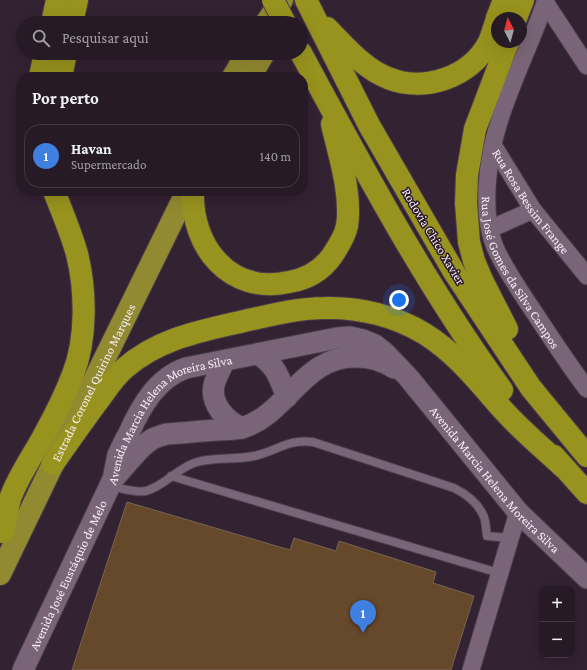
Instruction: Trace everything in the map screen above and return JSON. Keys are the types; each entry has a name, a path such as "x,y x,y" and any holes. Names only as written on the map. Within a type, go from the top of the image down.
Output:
{"highway":[{"path":"54,16 57,0"},
{"path":"74,16 77,0"},
{"path":"273,0 281,16"},
{"path":"271,16 282,0"},
{"path":"500,12 504,0"},
{"path":"518,12 523,0"},
{"path":"295,16 308,7 362,62 388,78 414,84 443,80 457,74 470,65 480,55 491,34"},
{"name":"Rodovia Chico Xavier","path":"308,7 369,125 454,272 531,388 587,454"},
{"path":"506,48 474,136 467,175 466,203 469,242 474,261 482,280 501,318 538,384 587,454"},
{"path":"41,72 44,60"},
{"path":"62,72 65,60"},
{"path":"236,72 243,60"},
{"path":"253,72 260,60"},
{"name":"Rodovia Chico Xavier","path":"305,60 391,216 438,294 486,368 526,423 587,493"},
{"path":"193,196 196,224 202,238 208,250 218,263 232,274 248,282 280,284 299,280 315,273 328,261 339,246 347,227 348,203 327,100"},
{"path":"1,534 11,498 74,374 80,351 83,316 82,285 77,254 68,225 56,196"},
{"name":"Estrada Coronel Quirino Marques","path":"1,534 48,451 173,196"},
{"name":"Estrada Coronel Quirino Marques","path":"0,574 185,196"},
{"path":"53,464 113,381 125,368 144,354 164,343 187,334 292,311 326,308 379,314 424,333 462,362 505,412 563,467"}],"street":[{"path":"546,1 587,66"},
{"name":"Rua José Gomes da Silva Campos","path":"546,1 499,121 493,144 487,193 490,229 495,246 508,272 566,361 587,389"},
{"name":"Rua Rosa Bessim Frange","path":"493,144 533,210 587,276"},
{"path":"490,229 533,210"},
{"name":"Avenida Marcia Helena Moreira Silva","path":"112,483 119,454 135,419 158,386 165,379 176,372 186,368 337,338 350,337 375,345 386,353 408,377 518,512 587,578"},
{"path":"258,354 267,360 276,371 281,379 287,397"},
{"name":"Avenida Marcia Helena Moreira Silva","path":"112,483 150,440 166,434 242,428 262,419 287,397 306,377 326,363 348,357 373,359 385,363 408,377"},
{"path":"224,361 214,384 215,399 222,412 229,420 242,428"},
{"name":"Avenida José Eustáquio de Melo","path":"23,670 112,483"},
{"path":"471,670 498,574 518,512"}],"lane":[{"path":"112,483 138,491 146,491 183,468 196,462 254,456 291,442 313,442 454,488 466,494 484,516 487,536 509,538"},
{"path":"171,476 498,574"}],"building":[{"path":"127,502 290,550 294,538 336,551 339,541 436,572 433,583 474,596 451,670 72,670"}],"place":[{"name":"Havan","path":"363,633"}]}
